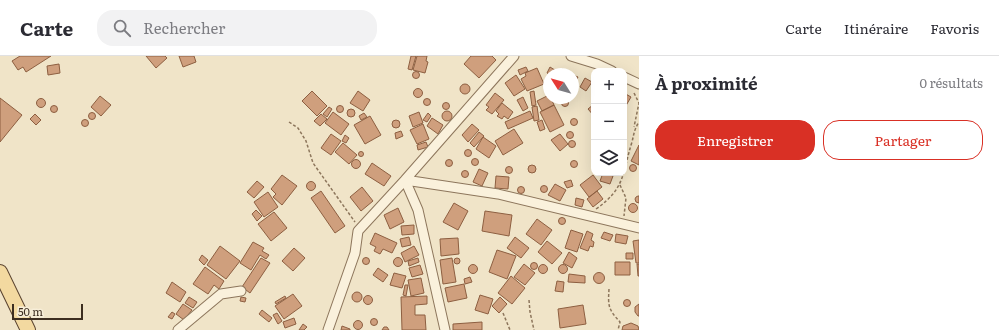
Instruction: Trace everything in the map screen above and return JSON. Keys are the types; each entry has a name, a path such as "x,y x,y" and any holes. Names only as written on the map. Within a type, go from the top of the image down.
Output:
{"main road":[{"path":"0,272 28,330"}],"street":[{"path":"328,330 355,253 358,231 514,56"},
{"path":"571,56 606,68"},
{"path":"627,79 639,84"},
{"path":"405,180 498,194 639,228"},
{"path":"405,180 418,210 444,330"},
{"path":"178,330 221,294 241,291"}],"path":[{"path":"581,214 594,210 607,201 620,185 625,169 639,103 627,81"},
{"path":"289,122 298,128 306,141 313,163 354,220 358,231"},
{"path":"634,129 639,122"},
{"path":"620,185 626,198 622,223"},
{"path":"609,289 608,305 613,315 620,322 618,330"},
{"path":"530,300 530,312 534,330"},
{"path":"503,313 510,330"}],"building":[{"path":"20,56 51,56 26,72 23,67 18,70 12,61"},
{"path":"146,56 165,56 167,58 156,68"},
{"path":"179,56 194,56 196,62 183,67"},
{"path":"411,56 416,56 412,70 408,69"},
{"path":"417,56 427,56 426,61 428,62 425,73 413,70"},
{"path":"471,56 492,56 496,60 479,78 464,64"},
{"path":"59,64 60,73 48,75 47,66"},
{"path":"526,67 528,71 520,75 518,70"},
{"path":"537,68 543,84 527,91 521,79 526,76 525,73"},
{"path":"416,71 419,72 419,78 416,79 413,78 412,75 413,72"},
{"path":"516,75 525,89 514,96 505,83"},
{"path":"585,78 591,81 586,91 580,87"},
{"path":"465,84 470,89 465,94 460,89"},
{"path":"418,88 423,93 418,98 413,93"},
{"path":"312,91 327,106 317,116 302,101"},
{"path":"358,91 370,100 363,111 350,103"},
{"path":"534,91 536,105 532,106 530,92"},
{"path":"495,93 504,100 492,114 486,110 489,107 486,105"},
{"path":"627,95 631,97 627,104"},
{"path":"100,96 111,105 101,116 91,107"},
{"path":"523,97 528,108 523,111 517,100"},
{"path":"0,98 22,115 0,142"},
{"path":"41,98 46,103 41,108 36,103"},
{"path":"427,98 431,102 427,106 423,102"},
{"path":"543,98 543,104 554,105 542,111 537,101"},
{"path":"446,102 449,103 449,109 446,110 443,109 442,106 443,103"},
{"path":"502,103 513,112 508,119 504,116 502,119 497,116 499,114 496,111"},
{"path":"561,104 569,104 565,107"},
{"path":"340,105 343,106 343,112 340,113 337,112 336,109 337,106"},
{"path":"554,105 564,125 550,132 540,112"},
{"path":"54,106 57,109 54,112 51,109"},
{"path":"537,106 539,120 534,121 532,107"},
{"path":"329,107 332,109 327,117 323,114"},
{"path":"349,109 353,109 355,113 353,117 349,117 347,115 347,111"},
{"path":"445,111 449,111 452,116 449,121 445,121 442,118 442,114"},
{"path":"530,111 533,118 508,129 505,122"},
{"path":"333,112 349,124 341,135 325,123"},
{"path":"419,112 423,123 413,127 409,116"},
{"path":"92,113 95,116 92,119 89,116"},
{"path":"364,113 367,117 361,120 359,116"},
{"path":"428,113 431,116 427,122 423,120"},
{"path":"35,114 41,120 36,125 30,119"},
{"path":"321,114 327,119 320,126 314,121"},
{"path":"370,116 381,135 365,144 354,125"},
{"path":"432,118 443,125 438,134 427,126"},
{"path":"574,118 577,119 577,125 574,126 571,125 570,122 571,119"},
{"path":"85,120 88,123 85,126 82,123"},
{"path":"394,120 398,120 400,124 398,128 394,128 392,126 392,122"},
{"path":"542,120 545,129 540,131 537,122"},
{"path":"423,124 429,139 417,144 410,130"},
{"path":"472,124 479,130 468,142 462,135"},
{"path":"514,129 523,143 503,155 495,141"},
{"path":"401,131 403,136 396,139 395,133"},
{"path":"570,131 573,132 573,138 570,139 567,138 566,135 567,132"},
{"path":"479,132 484,136 474,147 470,143"},
{"path":"331,134 341,141 331,155 321,148"},
{"path":"560,134 568,144 560,151 551,140"},
{"path":"345,135 349,138 346,143 342,141"},
{"path":"483,137 496,146 489,158 476,149"},
{"path":"572,140 575,141 575,147 572,148 569,147 568,144 569,141"},
{"path":"426,142 428,147 418,150 417,145"},
{"path":"343,143 357,155 349,164 335,152"},
{"path":"639,145 639,165 631,161"},
{"path":"468,149 471,150 471,156 468,157 465,156 464,153 465,150"},
{"path":"361,151 364,154 361,157 358,154"},
{"path":"475,158 478,159 478,165 475,166 472,165 471,162 472,159"},
{"path":"449,159 452,160 452,166 449,167 446,166 445,163 446,160"},
{"path":"354,160 358,160 360,164 358,168 354,168 352,166 352,162"},
{"path":"574,160 577,161 577,167 574,168 571,167 570,164 571,161"},
{"path":"372,163 391,176 384,186 365,174"},
{"path":"633,164 636,165 636,171 633,172 630,171 629,168 630,165"},
{"path":"530,165 534,165 536,169 534,173 530,173 528,171 528,167"},
{"path":"509,167 512,170 509,173 506,170"},
{"path":"479,169 488,173 482,186 473,182"},
{"path":"465,170 468,171 468,177 465,178 462,177 461,174 462,171"},
{"path":"282,175 297,186 282,205 273,197 276,194 271,189"},
{"path":"496,176 509,177 508,189 495,188"},
{"path":"594,176 602,187 589,197 580,185"},
{"path":"602,176 613,176 610,184 600,181"},
{"path":"571,180 573,186 567,188 564,182"},
{"path":"257,181 264,187 254,198 247,192"},
{"path":"311,181 316,186 311,191 306,186"},
{"path":"555,184 566,190 560,201 548,195"},
{"path":"544,185 547,186 547,192 544,193 541,192 540,189 541,186"},
{"path":"521,186 524,187 524,193 521,194 518,193 517,190 518,187"},
{"path":"362,187 373,201 361,211 350,197"},
{"path":"321,191 345,226 335,233 311,198"},
{"path":"597,191 603,199 593,207 587,199"},
{"path":"268,192 278,207 264,217 254,202"},
{"path":"638,196 639,203 636,202 635,199"},
{"path":"576,198 584,200 582,207 575,205"},
{"path":"454,203 468,211 458,230 443,222"},
{"path":"633,203 638,208 633,213 628,208"},
{"path":"398,208 404,222 390,229 384,215"},
{"path":"256,210 262,216 257,221 252,214"},
{"path":"485,211 512,215 509,236 482,231"},
{"path":"274,212 287,228 271,241 258,224"},
{"path":"562,217 565,218 565,224 562,225 559,224 558,221 559,218"},
{"path":"537,219 552,230 541,245 526,234"},
{"path":"414,225 414,234 402,235 401,226"},
{"path":"571,230 583,234 577,252 565,248"},
{"path":"587,231 593,234 591,240 594,242 593,247 590,246 588,251 580,248"},
{"path":"604,232 613,235 610,241 601,238"},
{"path":"375,233 397,243 392,253 383,249 380,254 374,251 376,247 370,244"},
{"path":"616,234 628,236 626,244 615,242"},
{"path":"409,237 411,245 402,247 400,239"},
{"path":"515,237 529,248 521,258 507,248"},
{"path":"458,238 459,254 441,256 440,239"},
{"path":"639,240 639,263 636,263 633,241"},
{"path":"547,241 562,253 552,264 538,252"},
{"path":"253,242 264,248 262,251 269,255 266,259 260,255 251,270 240,263"},
{"path":"220,246 240,261 226,279 207,265"},
{"path":"414,246 419,255 405,262 401,253"},
{"path":"294,248 305,258 293,271 282,261"},
{"path":"497,250 516,256 507,279 489,272"},
{"path":"569,252 577,258 572,268 563,263"},
{"path":"626,253 633,253 633,259 626,259"},
{"path":"202,255 208,260 204,265 199,260"},
{"path":"398,257 403,262 398,267 393,262"},
{"path":"261,258 270,263 250,293 242,287"},
{"path":"366,258 369,261 366,264 363,261"},
{"path":"418,258 419,262 409,266 408,261"},
{"path":"452,258 456,282 443,284 440,260"},
{"path":"457,258 460,261 457,264 454,261"},
{"path":"534,262 537,263 537,269 534,270 531,269 530,266 531,263"},
{"path":"615,262 630,262 630,275 615,275"},
{"path":"524,264 535,273 525,285 514,277"},
{"path":"563,264 568,269 563,274 558,269"},
{"path":"637,264 639,264 639,276 638,276"},
{"path":"420,265 423,274 412,277 409,268"},
{"path":"471,265 475,265 477,269 475,273 471,273 469,271 469,267"},
{"path":"541,265 545,265 547,269 545,273 541,273 539,271 539,267"},
{"path":"205,267 224,281 219,289 214,285 208,294 193,284"},
{"path":"378,268 388,275 383,282 373,275"},
{"path":"394,273 406,276 402,288 390,285"},
{"path":"597,273 601,273 603,274 603,282 597,283 594,280 594,276"},
{"path":"569,274 585,276 585,283 568,282"},
{"path":"511,276 525,288 512,304 498,293"},
{"path":"470,277 472,282 465,284 464,279"},
{"path":"421,278 424,293 411,296 408,280"},
{"path":"557,281 564,282 563,292 555,291"},
{"path":"172,282 186,292 180,302 166,293"},
{"path":"464,284 467,298 448,302 445,288"},
{"path":"405,285 408,285 406,296 403,295"},
{"path":"355,292 359,292 361,293 361,301 355,302 352,299 352,295"},
{"path":"293,294 302,306 284,319 275,306"},
{"path":"368,295 373,300 368,305 363,300"},
{"path":"480,295 493,299 488,314 475,310"},
{"path":"285,296 286,298 276,304 275,302"},
{"path":"427,296 427,304 415,305 415,315 425,315 426,330 402,330 401,297"},
{"path":"189,297 197,302 193,308 185,303"},
{"path":"241,297 246,298 245,302 240,301"},
{"path":"500,297 507,304 499,313 492,306"},
{"path":"627,299 631,303 627,307 623,303"},
{"path":"183,304 192,310 184,320 176,314"},
{"path":"639,304 638,316 635,312 635,307"},
{"path":"583,305 586,324 560,328 558,309"},
{"path":"262,310 272,318 269,322 259,314"},
{"path":"172,312 175,314 172,319 168,317"},
{"path":"277,313 282,321 278,324 273,315"},
{"path":"294,318 296,324 285,328 283,322"},
{"path":"374,319 377,322 374,325 371,322"},
{"path":"358,320 363,325 358,330 353,325"},
{"path":"482,322 482,330 453,330 453,324"},
{"path":"631,323 638,326 639,330 622,330 623,326"},
{"path":"303,324 307,327 304,330 299,330"},
{"path":"342,326 350,329 350,330 341,330"},
{"path":"384,327 387,327 389,330 382,330"}]}
